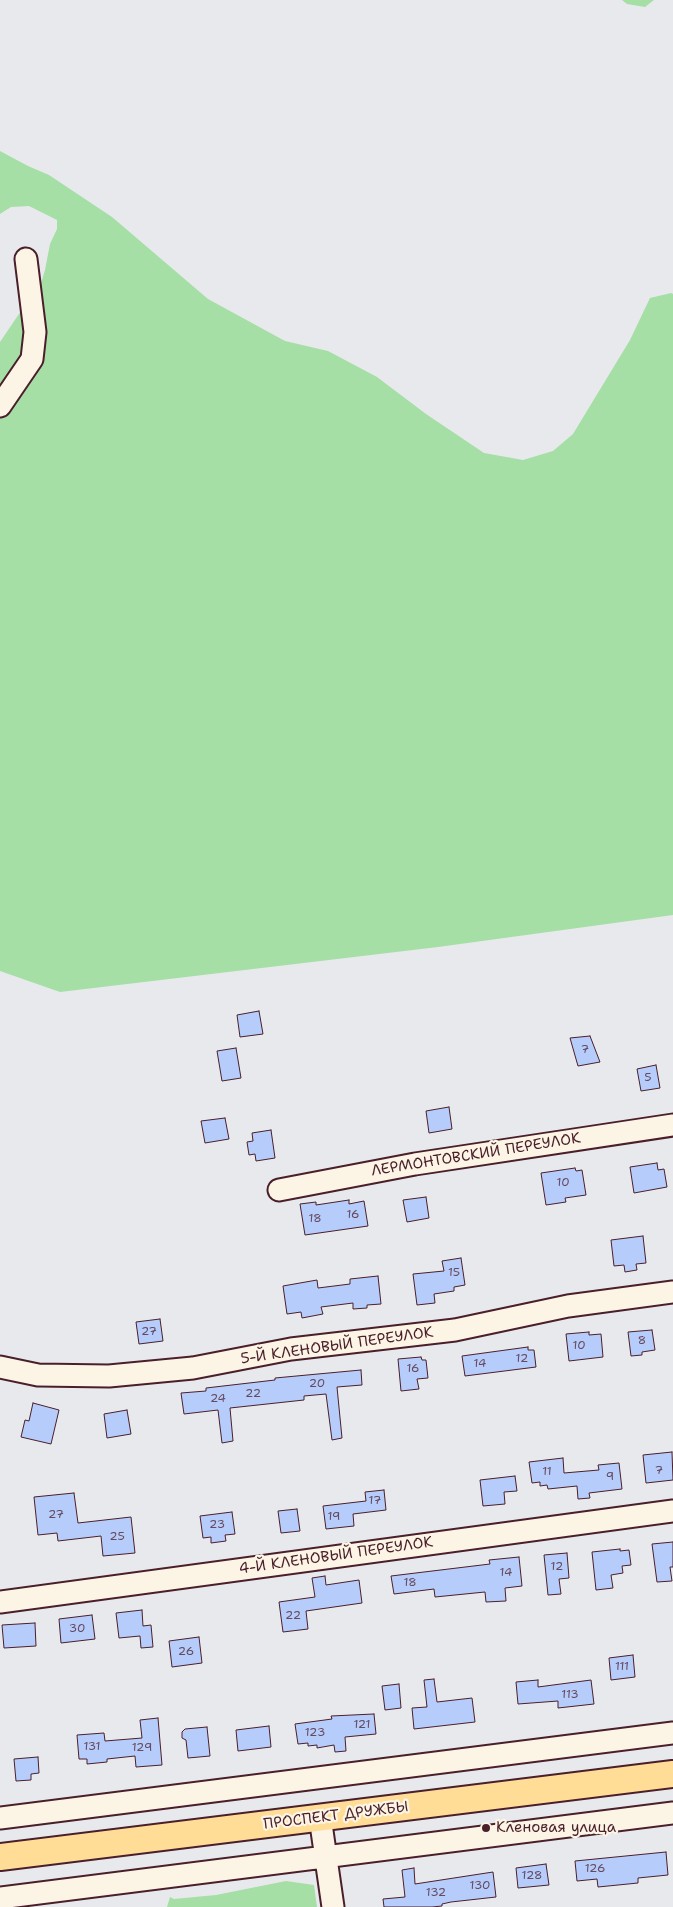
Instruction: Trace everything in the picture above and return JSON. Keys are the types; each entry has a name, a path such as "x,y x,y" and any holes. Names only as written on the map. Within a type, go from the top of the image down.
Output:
{"main road":[{"name":"ПРОСПЕКТ ДРУЖБЫ","path":"0,1857 673,1774"}],"street":[{"path":"0,406 32,359 35,332 26,259"},
{"name":"ЛЕРМОНТОВСКИЙ ПЕРЕУЛОК","path":"280,1190 415,1164 673,1125"},
{"name":"5-Й КЛЕНОВЫЙ ПЕРЕУЛОК","path":"0,1368 38,1375 100,1376 193,1368 291,1349 455,1330 568,1306 673,1292"},
{"name":"4-Й КЛЕНОВЫЙ ПЕРЕУЛОК","path":"0,1602 673,1511"},
{"path":"0,1818 673,1733"},
{"path":"0,1898 673,1813"},
{"path":"320,1818 333,1907"}],"green space":[{"path":"622,0 654,0 645,7 627,4"},
{"path":"0,151 49,175 112,217 208,299 285,341 328,351 377,377 426,414 484,453 523,460 553,451 573,434 630,340 650,298 673,294 673,915 438,947 60,992 0,971 0,342 21,311 29,323 45,270 50,244 57,229 57,220 29,206 11,207 0,214"},
{"path":"286,1881 314,1885 317,1907 167,1907 170,1897 174,1899 216,1895"}],"building":[{"path":"259,1011 263,1034 240,1037 237,1015"},
{"path":"590,1036 600,1062 578,1066 570,1038"},
{"path":"236,1048 241,1078 222,1081 217,1051"},
{"path":"656,1065 660,1088 641,1091 637,1069"},
{"path":"449,1107 452,1129 429,1133 426,1111"},
{"path":"225,1118 229,1139 205,1143 201,1121"},
{"path":"271,1130 275,1158 256,1161 255,1154 249,1155 247,1142 253,1141 252,1133"},
{"path":"657,1163 658,1170 664,1169 667,1187 634,1193 630,1167"},
{"path":"575,1168 576,1171 582,1170 586,1195 565,1198 566,1202 546,1205 541,1173"},
{"path":"426,1197 429,1218 407,1222 403,1200"},
{"path":"349,1200 349,1204 364,1201 368,1226 305,1235 300,1204 316,1202 316,1205"},
{"path":"643,1236 646,1263 636,1264 637,1270 625,1272 624,1265 614,1266 611,1240"},
{"path":"461,1258 465,1285 454,1287 454,1291 434,1294 435,1303 417,1305 413,1274 444,1271 442,1261"},
{"path":"378,1276 381,1304 353,1309 353,1303 321,1307 323,1314 302,1318 301,1312 287,1314 283,1286 317,1280 318,1288 350,1284 350,1279"},
{"path":"160,1319 163,1341 139,1344 136,1322"},
{"path":"652,1330 655,1350 642,1352 642,1355 631,1356 628,1332"},
{"path":"589,1332 589,1335 601,1334 603,1357 569,1361 566,1334"},
{"path":"528,1347 528,1350 534,1350 536,1367 465,1376 462,1356"},
{"path":"421,1357 422,1360 426,1360 428,1378 417,1379 419,1389 401,1391 398,1359"},
{"path":"361,1370 362,1385 337,1387 342,1438 332,1440 326,1394 304,1396 304,1400 230,1408 233,1441 222,1443 218,1410 184,1414 181,1393 206,1391 206,1388 275,1380 275,1378"},
{"path":"33,1403 59,1410 51,1444 21,1437 25,1420 29,1421"},
{"path":"127,1410 131,1434 107,1438 104,1414"},
{"path":"672,1452 673,1480 646,1483 643,1455"},
{"path":"563,1458 564,1473 599,1470 598,1465 619,1463 622,1489 589,1493 590,1498 578,1499 577,1486 548,1489 547,1485 540,1486 540,1482 532,1483 529,1462"},
{"path":"515,1476 517,1491 504,1492 505,1504 483,1506 480,1480"},
{"path":"384,1490 386,1510 353,1514 354,1526 326,1529 323,1506 366,1501 365,1492"},
{"path":"74,1493 78,1523 131,1517 135,1553 103,1556 101,1536 58,1541 57,1533 38,1535 34,1497"},
{"path":"297,1509 300,1531 281,1533 278,1511"},
{"path":"232,1512 235,1534 225,1535 226,1541 211,1543 211,1537 203,1538 200,1516"},
{"path":"673,1542 673,1567 670,1567 672,1581 657,1582 652,1544"},
{"path":"620,1549 620,1551 629,1550 631,1565 622,1566 623,1573 611,1575 613,1588 596,1590 592,1552"},
{"path":"567,1553 569,1578 559,1579 561,1594 548,1595 544,1555"},
{"path":"519,1557 522,1586 505,1588 506,1601 486,1602 485,1592 435,1597 434,1589 394,1594 391,1576 490,1564 489,1560"},
{"path":"325,1576 326,1585 359,1580 362,1603 306,1611 308,1629 283,1632 279,1602 315,1597 312,1578"},
{"path":"142,1610 143,1626 151,1625 153,1647 141,1648 140,1636 119,1638 116,1613"},
{"path":"92,1615 95,1639 61,1643 59,1619"},
{"path":"35,1623 36,1646 4,1648 2,1625"},
{"path":"199,1637 202,1663 172,1667 169,1641"},
{"path":"633,1655 635,1677 611,1680 609,1658"},
{"path":"434,1679 437,1702 472,1698 475,1722 414,1729 412,1708 427,1707 424,1680"},
{"path":"538,1680 538,1687 591,1680 594,1704 558,1708 558,1701 518,1704 516,1682"},
{"path":"399,1684 401,1708 385,1710 382,1686"},
{"path":"374,1714 376,1734 345,1737 346,1751 335,1752 334,1745 317,1748 317,1745 308,1746 308,1743 298,1744 295,1724 332,1719 331,1716"},
{"path":"158,1718 162,1765 136,1767 135,1756 107,1759 107,1762 87,1764 87,1759 79,1759 77,1735 104,1733 105,1741 142,1738 140,1720"},
{"path":"269,1726 271,1747 238,1751 236,1730"},
{"path":"207,1727 210,1756 188,1758 186,1740 182,1738 182,1732 185,1729"},
{"path":"38,1757 39,1773 31,1774 31,1780 16,1781 14,1759"},
{"path":"666,1852 668,1875 638,1878 638,1883 598,1887 597,1879 577,1881 575,1861"},
{"path":"546,1864 549,1885 518,1888 516,1868"},
{"path":"414,1868 415,1884 493,1872 496,1897 451,1902 442,1904 442,1906 432,1907 384,1907 383,1899 405,1897 402,1870"}],"place":[{"name":"Кленовая улица","path":"486,1828"}]}
